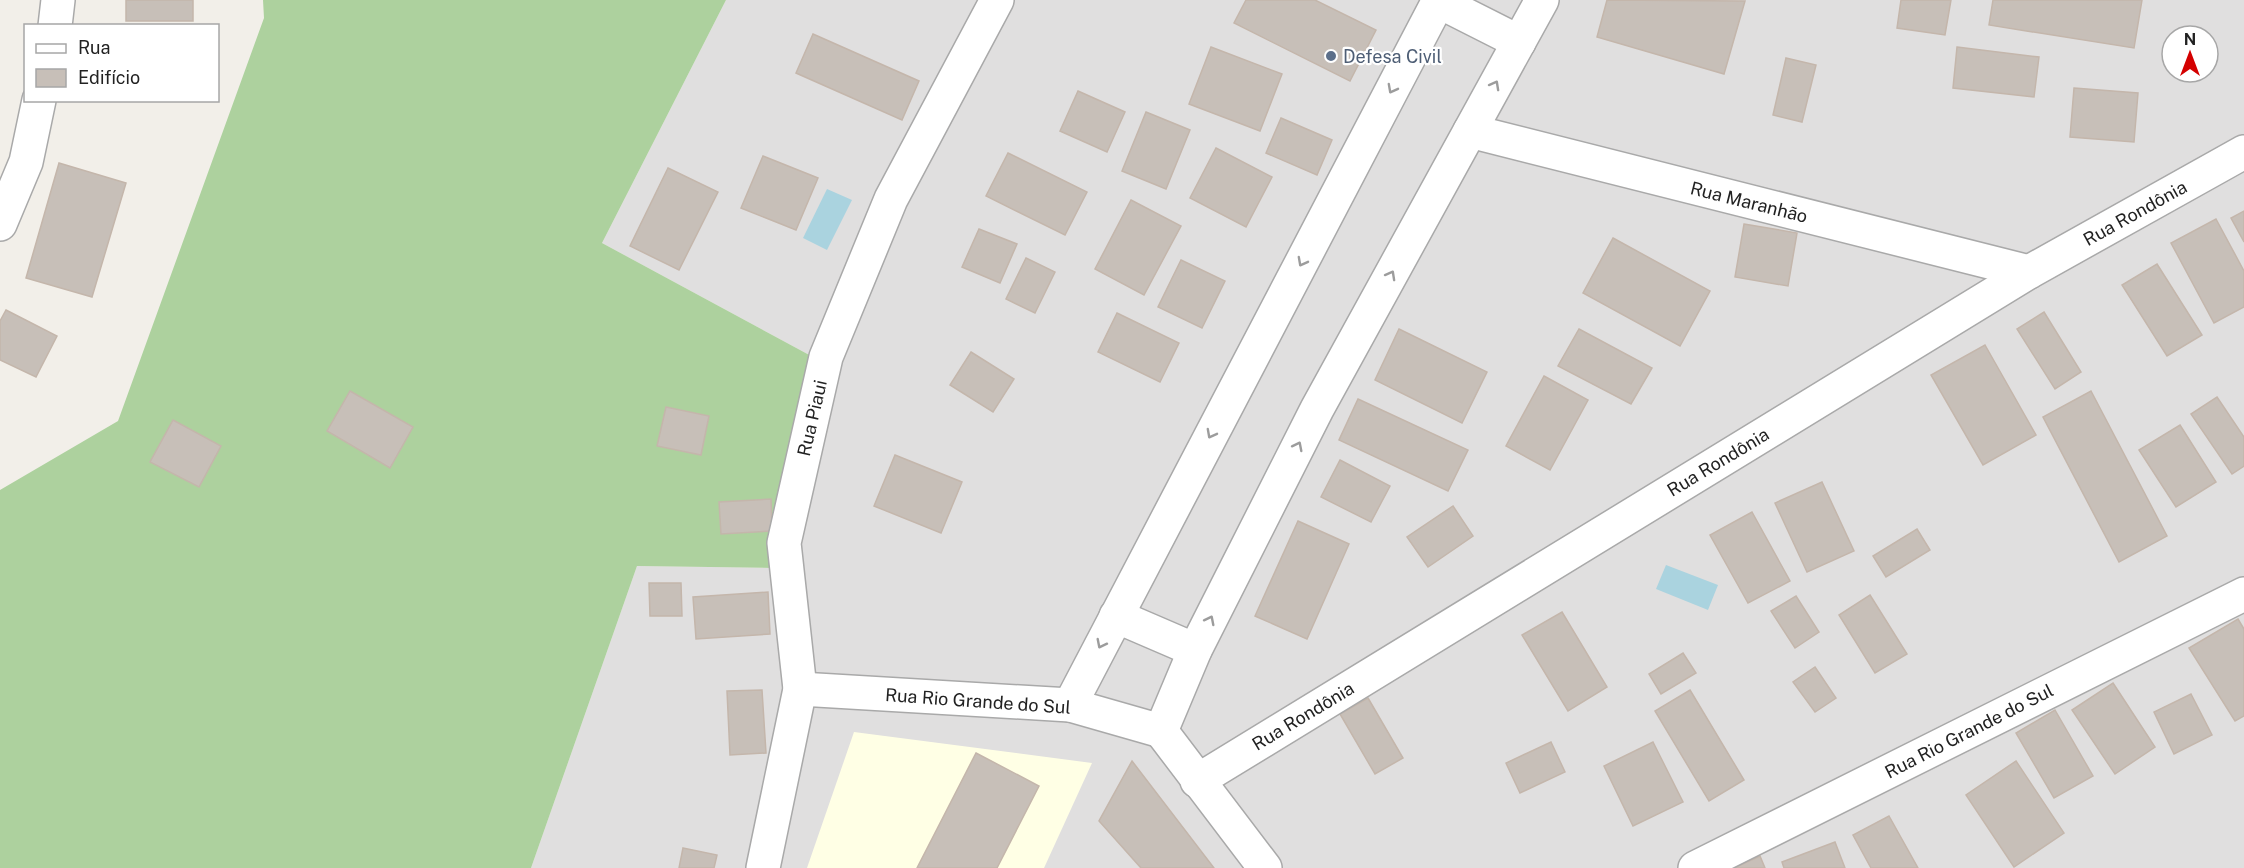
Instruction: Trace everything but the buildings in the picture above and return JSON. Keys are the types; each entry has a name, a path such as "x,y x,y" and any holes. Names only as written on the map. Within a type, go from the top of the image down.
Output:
{"street":[{"path":"54,24 58,0"},
{"name":"Rua Piaui","path":"763,868 800,689 784,543 826,357 891,199 997,0"},
{"path":"1265,868 1161,731 1195,650 1317,409 1542,0"},
{"path":"1070,705 1439,1 1519,42"},
{"path":"0,224 26,162 39,102"},
{"name":"Rua Maranhão","path":"1470,132 2029,272"},
{"name":"Rua Rondônia","path":"1197,781 2029,272 2244,152"},
{"name":"Rua Rio Grande do Sul","path":"1695,868 2244,594"},
{"path":"1116,616 1195,650"},
{"name":"Rua Rio Grande do Sul","path":"800,689 1070,705 1161,731"}],"shaded area":[{"path":"726,0 2244,0 2244,868 531,868 637,566 773,568 813,357 602,243"},
{"path":"854,732 1092,763 1044,868 807,868"}],"green space":[{"path":"263,0 726,0 602,243 813,357 773,568 637,566 531,868 0,868 0,490 118,421 264,18"}],"water":[{"path":"827,189 852,200 827,250 803,238"},
{"path":"1666,565 1718,585 1708,610 1656,589"}],"place":[{"name":"Defesa Civil","path":"1331,56"}]}
